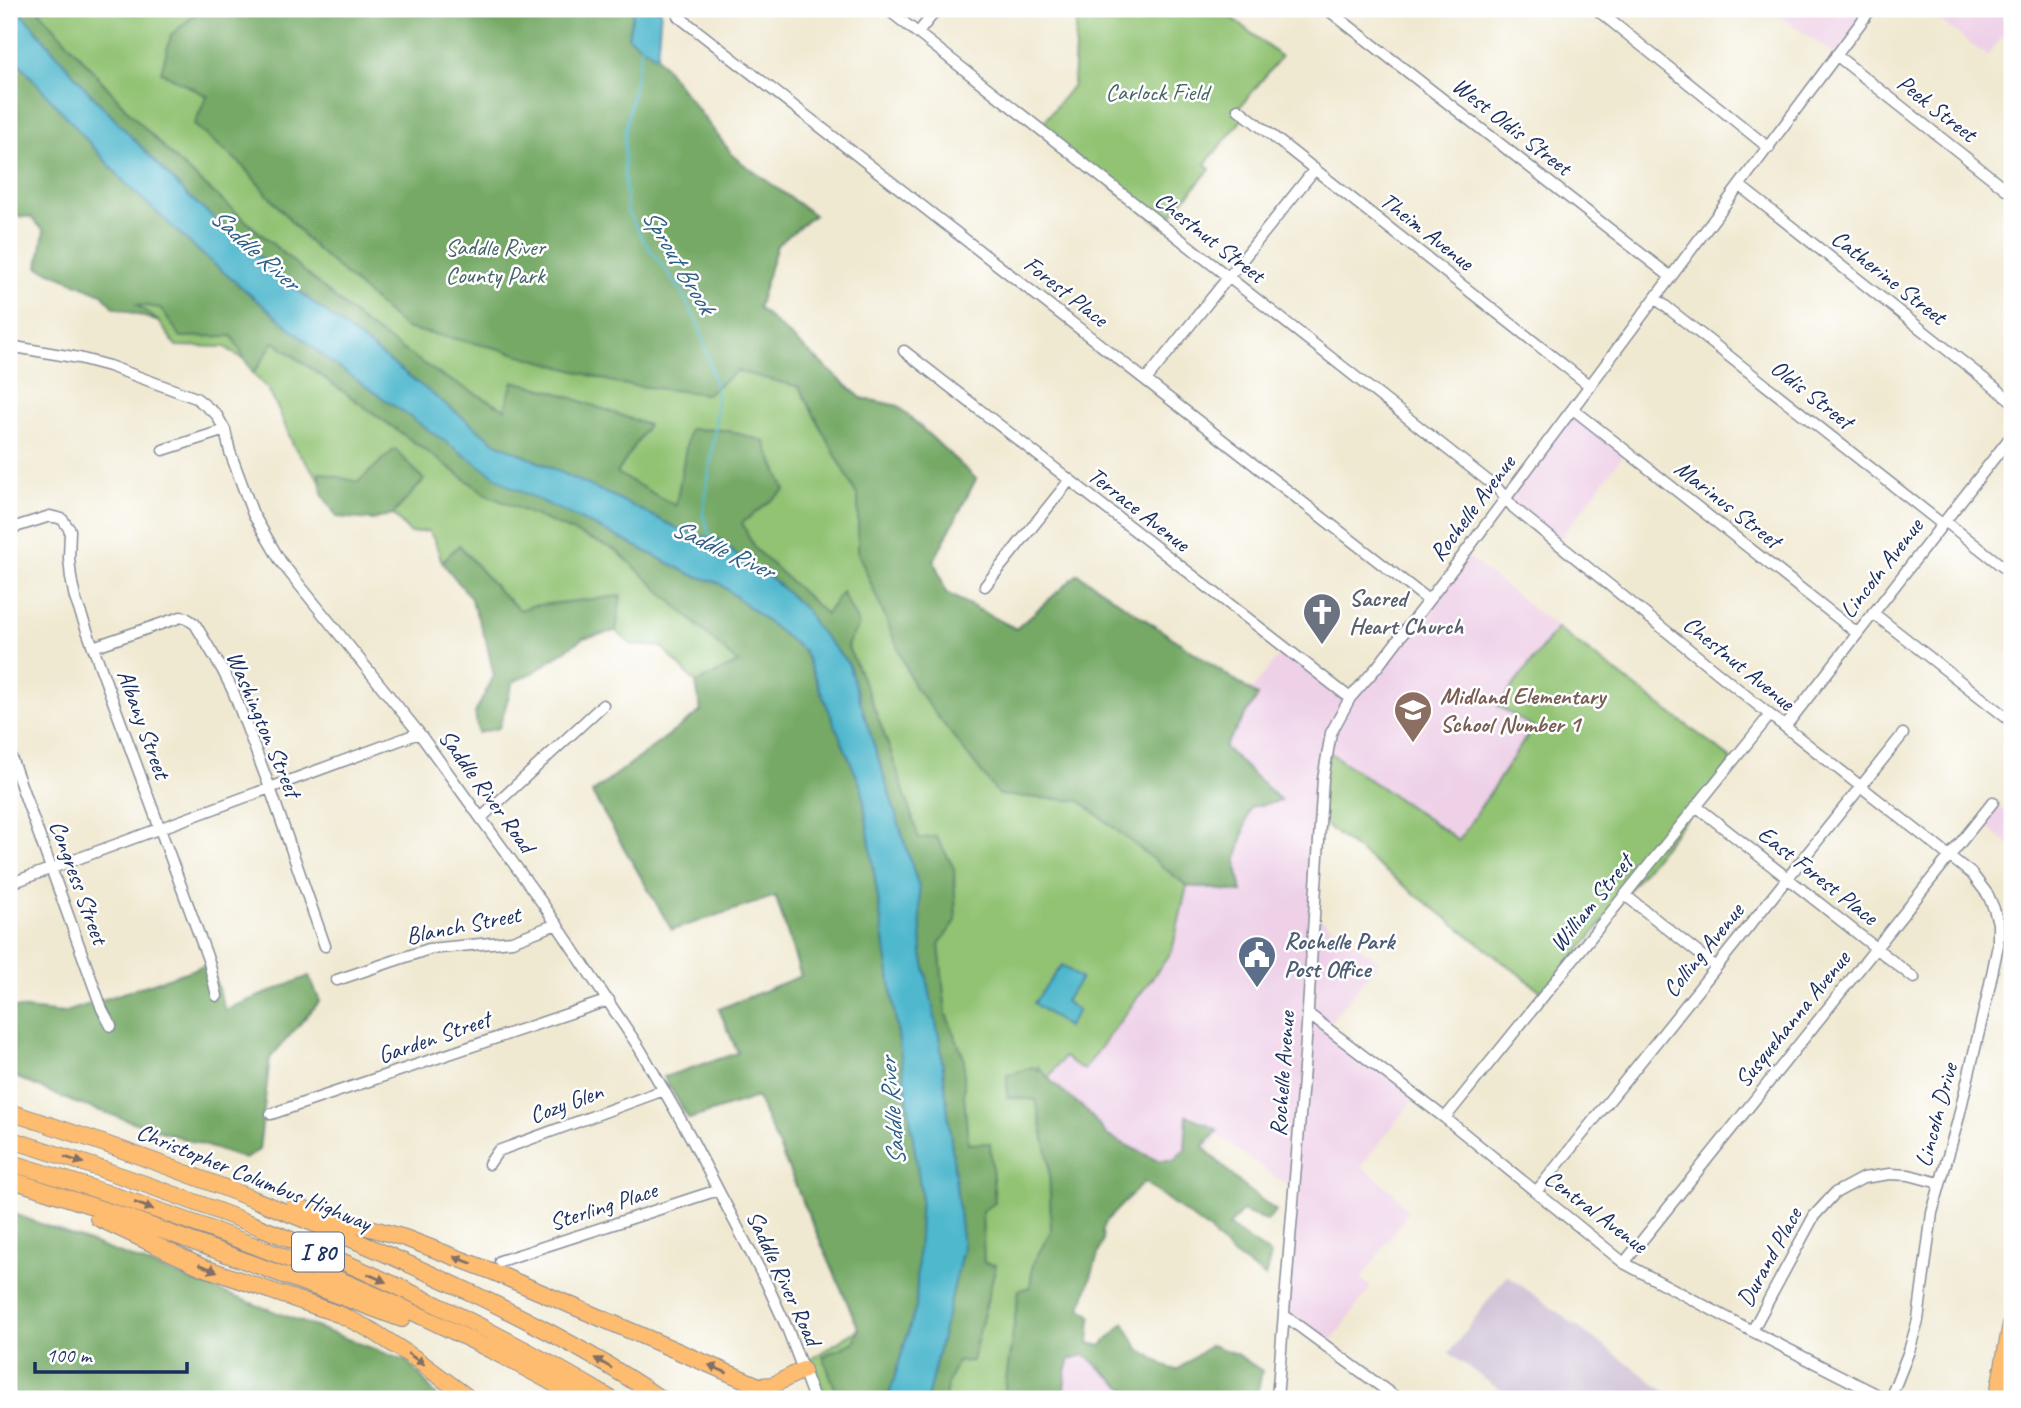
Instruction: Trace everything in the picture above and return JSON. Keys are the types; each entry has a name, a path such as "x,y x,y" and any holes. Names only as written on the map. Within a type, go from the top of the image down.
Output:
{"highway":[{"name":"Christopher Columbus Highway","path":"9,1112 210,1181 400,1261 498,1306 575,1346 661,1399"},
{"name":"Christopher Columbus Highway","path":"9,1139 184,1199 320,1253 486,1330 552,1364 611,1399"},
{"name":"I 80","path":"9,1162 131,1201 280,1256 404,1308 506,1357 581,1399"},
{"path":"9,1179 219,1250 506,1357"},
{"path":"210,1181 405,1238 491,1271 759,1386 774,1385 803,1370"},
{"path":"36,1187 67,1205 114,1224 202,1267 341,1315 371,1330 416,1359 470,1399"},
{"path":"1997,1399 2012,1318"},
{"path":"2010,1399 2012,1386"}],"street":[{"name":"Chestnut Street","path":"887,9 1497,488 1505,499"},
{"path":"918,33 937,9"},
{"name":"West Oldis Street","path":"1327,9 1671,277"},
{"path":"1596,9 1769,148"},
{"name":"Rochelle Avenue","path":"1277,1399 1326,751 1331,733 1350,698 1378,666 1573,410 1871,9"},
{"name":"Forest Place","path":"678,16 1428,600"},
{"name":"Peek Street","path":"1836,55 2012,194"},
{"name":"Theim Avenue","path":"1238,109 1590,386"},
{"path":"1146,380 1314,169"},
{"name":"Catherine Street","path":"1740,186 2012,401"},
{"name":"Oldis Street","path":"1655,298 2012,574"},
{"name":"Saddle River Road","path":"9,345 109,366 196,398 216,414 225,430 230,452 253,514 281,562 419,733 481,818 609,1000 664,1090 766,1282 814,1399"},
{"name":"Terrace Avenue","path":"904,351 1350,698"},
{"name":"Marinus Street","path":"1573,410 1857,633"},
{"path":"163,450 225,430"},
{"name":"Lincoln Avenue","path":"1785,727 2012,435"},
{"path":"985,586 1069,481"},
{"name":"Chestnut Avenue","path":"1505,499 1770,715 1950,856"},
{"name":"Albany Street","path":"9,529 50,516 57,517 67,524 70,530 71,578 75,598 209,962 217,996"},
{"path":"1873,612 2012,722"},
{"name":"Washington Street","path":"93,647 181,617 192,621 228,681 270,788 325,946"},
{"path":"481,818 603,705"},
{"name":"William Street","path":"1445,1118 1770,715"},
{"path":"9,884 419,733"},
{"name":"Colling Avenue","path":"1536,1192 1903,734"},
{"name":"Congress Street","path":"9,752 111,1026"},
{"name":"Susquehanna Avenue","path":"1624,1263 1993,802"},
{"name":"East Forest Place","path":"1696,806 1914,978"},
{"name":"Lincoln Drive","path":"1888,1399 1909,1351 1918,1320 1932,1213 1967,1083 1998,949 1994,909 1988,895 1972,874 1950,856"},
{"path":"1625,895 1716,967"},
{"name":"Blanch Street","path":"337,980 429,949 512,941 557,924"},
{"name":"Garden Street","path":"271,1114 609,1000"},
{"name":"Central Avenue","path":"1307,1013 1445,1118 1624,1263 1888,1399"},
{"name":"Cozy Glen","path":"489,1164 498,1151 664,1090"},
{"name":"Durand Place","path":"1752,1331 1814,1216 1835,1193 1863,1178 1883,1174 1909,1175 1940,1183"},
{"name":"Sterling Place","path":"500,1261 718,1190"},
{"path":"1284,1316 1398,1399"}],"shaded area":[{"path":"1770,9 1871,9 1836,55"},
{"path":"1925,9 2012,9 2012,24 1987,56"},
{"path":"1573,409 1627,450 1557,543 1505,499"},
{"path":"1464,554 1557,628 1499,705 1534,726 1459,840 1327,751 1313,913 1379,961 1326,1027 1416,1096 1361,1166 1393,1192 1408,1212 1361,1279 1371,1287 1327,1347 1285,1316 1294,1190 1218,1136 1168,1197 1131,1169 1048,1078 1064,1057 1084,1070 1171,951 1187,886 1242,891 1236,862 1250,807 1281,801 1224,747 1257,696 1251,691 1285,648 1350,698"},
{"path":"1993,802 2008,814 2012,809 2012,846 1979,820"},
{"path":"1507,1275 1676,1399 1512,1399 1449,1353"},
{"path":"1069,1346 1277,1399 1063,1399"}],"green space":[{"name":"Saddle River County Park","path":"9,9 634,9 628,37 657,57 735,158 814,215 777,245 758,308 861,398 898,406 976,479 934,560 946,593 1016,629 1078,574 1258,696 1224,747 1281,801 1250,807 1236,862 1242,892 1187,886 1172,951 1084,1070 1064,1057 1048,1078 1039,1068 1062,1218 1035,1399 826,1399 811,1359 859,1329 757,1097 689,1119 664,1077 738,1053 719,1009 801,976 775,895 672,930 592,793 701,711 696,683 662,647 632,645 616,631 617,620 604,616 527,666 447,557 442,562 434,539 428,531 410,533 393,514 405,500 345,512 294,447 268,389 253,374 256,368 225,347 176,346 159,322 120,292 9,143"},
{"path":"18,9 38,9 131,114 177,161 366,325 442,376 505,409 513,381 555,392 648,425 617,473 676,506 689,429 725,430 764,441 785,490 742,523 755,549 826,614 842,592 859,625 847,645 887,741 919,839 936,836 954,868 956,921 939,944 946,1014 964,1058 968,1144 990,1143 995,1203 982,1211 984,1263 996,1265 972,1361 957,1362 947,1385 945,1399 927,1399 963,1248 940,1042 922,954 919,888 848,663 815,626 807,611 769,576 742,561 722,541 683,531 496,443 307,298 187,195 87,90"},
{"path":"201,9 634,9 628,37 657,57 735,158 814,215 777,245 758,308 861,398 898,406 976,479 934,560 946,593 1016,629 1078,574 1258,696 1224,747 1281,801 1250,807 1236,862 1242,892 1187,886 1080,801 999,795 914,686 858,553 858,497 799,387 737,371 707,394 620,384 496,348 405,328 309,242 241,164 194,125 207,96 161,72 171,35"},
{"name":"Carlock Field","path":"1077,9 1221,9 1281,57 1238,109 1246,115 1205,164 1210,169 1162,226 1039,128 1073,85"},
{"path":"9,52 126,184 202,254 328,360 620,538 690,574 719,583 804,651 862,789 921,1192 916,1306 888,1399 839,1399 823,1356 854,1342 859,1329 757,1097 689,1119 664,1077 738,1053 719,1009 801,976 776,896 672,930 592,793 701,711 696,683 738,663 616,550 489,496 274,342 253,374 232,336 181,337 160,308 137,305 159,322 114,307 102,294 38,267 44,231 31,217 9,216"},
{"path":"395,449 424,480 393,514 373,520 337,517 322,494 319,472 358,482"},
{"path":"459,545 499,591 520,610 531,606 621,596 616,631 583,638 536,671 513,682 499,728 478,733 475,713 494,676 486,640 470,597 442,562"},
{"path":"1557,628 1733,760 1545,994 1320,821 1327,751 1459,840 1533,727 1498,706"},
{"path":"210,964 225,1010 309,976 320,1001 270,1058 259,1150 245,1159 73,1102 9,1074 9,1007 63,1013"},
{"path":"1033,1067 1038,1071 1038,1067 1087,1111 1108,1136 1156,1160 1174,1160 1185,1149 1187,1115 1218,1130 1203,1147 1241,1184 1276,1211 1267,1221 1242,1211 1229,1226 1271,1255 1265,1277 1230,1252 1210,1231 1144,1182 1106,1221 1081,1308 1091,1316 1089,1343 1101,1346 1124,1323 1138,1348 1169,1368 1177,1370 1211,1345 1236,1354 1262,1371 1256,1399 1136,1399 1085,1355 1070,1359 1063,1399 1008,1399 1004,1394 1019,1290 1030,1287 1033,1263 1051,1231 1049,1162 1036,1100 1007,1097 1007,1075"},
{"path":"9,1212 409,1362 439,1399 142,1399 117,1391 105,1399 9,1399"}],"water":[{"name":"Saddle River","path":"9,9 18,9 87,90 187,195 307,298 496,443 683,531 722,541 742,561 769,576 807,611 815,626 848,663 919,888 922,954 940,1042 963,1248 927,1399 888,1399 916,1306 921,1192 862,789 804,651 719,583 690,574 509,486 328,360 202,254 126,184 9,52"},
{"path":"634,9 661,9 657,57 628,37"},
{"path":"1062,965 1081,979 1065,1001 1078,1011 1067,1027 1034,1003"}],"waterway":[{"name":"Sprout Brook","path":"642,47 625,132 627,211 644,241 682,292 700,328 711,368 717,396 715,432 703,514 711,539"}],"place":[{"name":"Sacred Heart Church","path":"1322,646"},
{"name":"Midland Elementary School Number 1","path":"1413,744"},
{"name":"Rochelle Park Post Office","path":"1257,989"}]}
